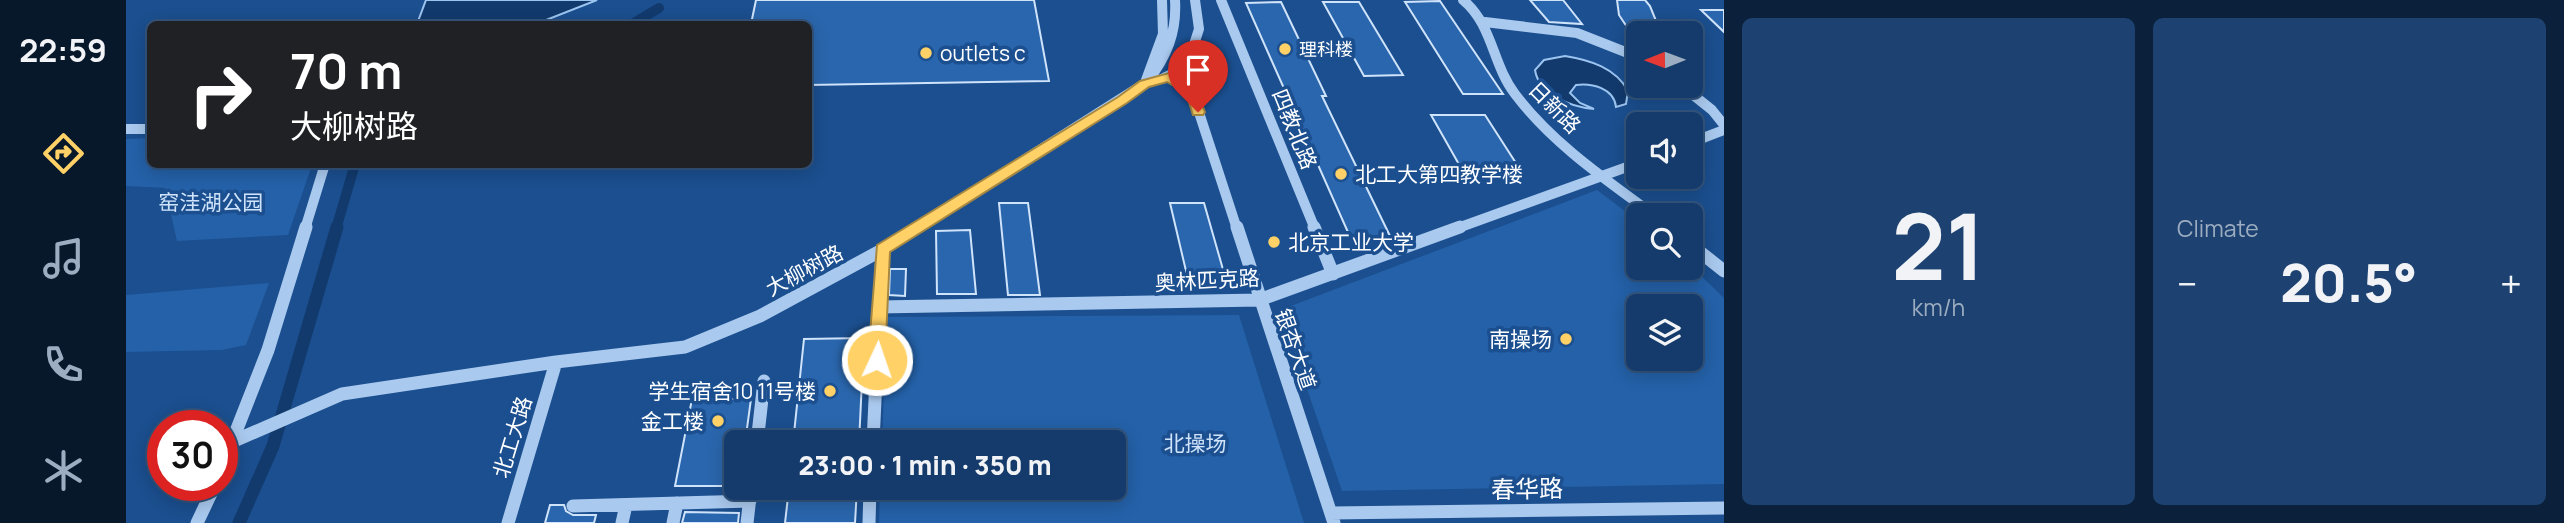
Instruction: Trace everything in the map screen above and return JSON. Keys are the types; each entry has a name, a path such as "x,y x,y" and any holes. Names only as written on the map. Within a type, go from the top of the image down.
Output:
{"street":[{"path":"1144,83 1163,43 1167,23 1162,0"},
{"name":"大柳树路","path":"238,439 342,394 556,362 685,347 760,316 882,250 1122,100 1144,83 1168,53 1177,14 1175,0"},
{"path":"1144,83 1169,78 1187,66 1199,29 1195,0"},
{"name":"四教北路","path":"1221,0 1334,274"},
{"name":"日新路","path":"1463,0 1485,22 1512,90 1548,132 1638,203"},
{"path":"1485,22 1577,33 1626,52"},
{"name":"银杏大道","path":"1169,78 1192,91 1333,518"},
{"path":"1697,98 1712,110 1724,128 1703,137"},
{"path":"126,129 147,129"},
{"name":"奥林匹克路","path":"879,307 1259,300 1626,167"},
{"path":"238,430 268,350 325,168"},
{"path":"874,430 882,250"},
{"path":"1703,254 1724,271"},
{"name":"北工大路","path":"508,523 556,362"},
{"path":"758,430 764,381"},
{"path":"573,506 677,503 724,498"},
{"path":"747,523 750,500"},
{"path":"869,523 870,500"},
{"path":"197,523 207,501"},
{"path":"673,523 677,503"},
{"path":"622,523 626,505"},
{"name":"春华路","path":"1333,518 1724,508"}],"green space":[{"name":"窑洼湖公园","path":"147,138 147,168 311,168 288,235 177,241 165,188 126,186 126,139"},
{"path":"1597,190 1626,212 1626,280 1703,280 1703,278 1724,298 1724,484 1342,491 1280,310"},
{"path":"269,283 246,345 222,350 126,352 126,295"},
{"name":"北操场","path":"1239,315 1304,523 879,523 880,500 1126,500 1126,430 883,430 887,317"}],"shaded area":[{"path":"426,0 597,0 544,21 418,21"},
{"path":"1565,56 1601,66 1623,83 1626,88 1626,104 1616,107 1607,91 1589,85 1576,85 1570,93 1580,103 1594,109 1576,106 1557,98 1549,93 1538,79 1535,70 1544,60"}],"building":[{"name":"outlets c","path":"756,0 1034,0 1049,81 812,85 812,21 752,21"},
{"path":"1530,0 1563,0 1582,24 1549,22"},
{"path":"1617,0 1645,0 1656,21 1626,21 1626,26 1619,15"},
{"path":"1440,1 1503,94 1463,94 1405,2"},
{"path":"1281,2 1326,96 1322,96 1390,236 1355,248 1246,3"},
{"path":"1323,2 1359,2 1403,75 1364,76"},
{"path":"1701,10 1724,10 1724,32"},
{"path":"1431,115 1485,115 1523,174 1465,175"},
{"path":"999,203 1028,203 1040,295 1008,295"},
{"path":"1170,203 1204,203 1228,287 1190,288"},
{"path":"970,230 976,294 937,294 936,231"},
{"path":"890,269 906,269 905,296 889,295"},
{"name":"学生宿舍10 11号楼","path":"864,338 860,430 794,430 804,339"},
{"name":"金工楼","path":"692,399 751,399 747,430 724,430 724,486 675,486"},
{"path":"788,500 856,500 855,523 785,523"},
{"path":"550,505 564,505 566,511 573,515 596,515 594,523 545,523"},
{"path":"685,512 739,513 738,523 682,523"}],"waterway":[{"path":"637,21 659,8"},
{"path":"336,229 354,168"},
{"path":"239,523 273,446 337,227"}],"place":[{"name":"理科楼","path":"1285,49"},
{"name":"outlets c","path":"926,53"},
{"name":"北工大第四教学楼","path":"1341,174"},
{"name":"北京工业大学","path":"1274,242"},
{"name":"南操场","path":"1566,339"},
{"name":"学生宿舍10 11号楼","path":"830,391"},
{"name":"金工楼","path":"718,421"}],"route":[{"path":"877,360 882,250 1122,100 1144,83 1169,78 1192,91 1198,112"}]}
